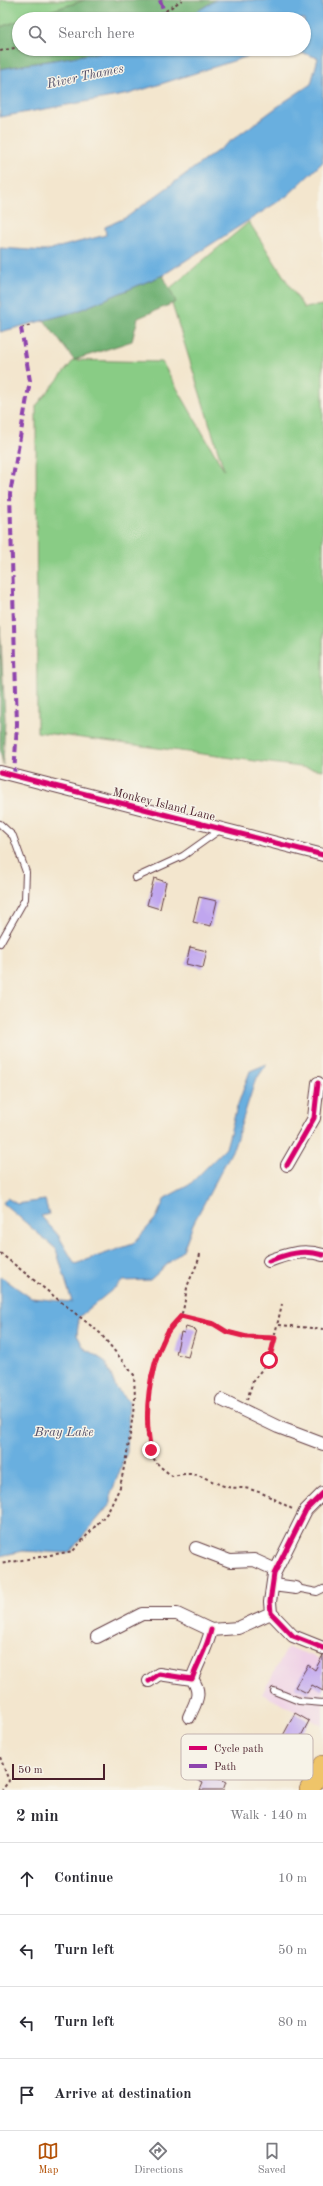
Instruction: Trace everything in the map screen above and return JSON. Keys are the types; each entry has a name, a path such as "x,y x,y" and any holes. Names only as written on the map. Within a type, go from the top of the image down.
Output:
{"main road":[{"path":"310,1790 323,1765"}],"street":[{"name":"Monkey Island Lane","path":"0,772 323,855"},
{"path":"287,1165 318,1120 318,1083"},
{"path":"269,1261 291,1253 313,1252 323,1255"},
{"path":"222,1400 323,1444"},
{"path":"323,1493 304,1515 276,1570 272,1584 270,1602 271,1613 293,1636 323,1648"},
{"path":"196,1548 230,1560 254,1560 276,1570"},
{"path":"272,1584 296,1588"},
{"path":"97,1637 142,1614 178,1614 211,1630 238,1628 271,1613"},
{"path":"192,1679 199,1661 208,1645 211,1630"},
{"path":"149,1681 159,1674 192,1679 198,1687 198,1696 189,1718"}],"lane":[{"path":"0,824 13,836 26,872 26,899 0,943"},
{"path":"135,878 183,856 221,829"},
{"path":"296,1588 317,1592 323,1589"},
{"path":"274,1692 299,1701 323,1702"}],"path":[{"path":"164,12 182,0"},
{"path":"0,51 12,48"},
{"path":"21,328 31,325"},
{"path":"0,1252 100,1333 134,1375 135,1398 129,1443 120,1486 108,1512 73,1551 0,1564"},
{"path":"200,1254 198,1263 187,1287 181,1316 166,1334 157,1358 148,1404 147,1432 155,1461 172,1476 185,1473 200,1474 224,1486 236,1489 247,1488 259,1492 304,1515"},
{"path":"244,1410 253,1382 269,1360 282,1304"},
{"path":"181,1316 214,1324 227,1332 247,1337 275,1338"},
{"path":"278,1325 323,1329"},
{"path":"0,1757 9,1781 2,1790"}],"shaded area":[{"path":"288,1647 323,1660 323,1726 262,1694"}],"green space":[{"path":"0,0 85,0 47,12 12,12 12,23 0,27"},
{"path":"85,0 216,0 196,12 47,12"},
{"path":"12,23 12,56 77,56 0,69 0,27"},
{"path":"249,222 304,308 323,305 323,770 37,732 36,406 74,360 162,362 224,470 172,304 169,289"},
{"path":"163,275 176,302 138,318 132,341 74,360 44,320 75,312"},
{"path":"0,626 5,718 3,765 0,749"}],"water":[{"path":"216,0 323,0 323,162 287,196 163,275 75,312 0,332 0,248 44,251 106,235 105,227 127,217 284,102 311,84 318,58 311,56 311,12 196,12"},
{"name":"River Thames","path":"77,56 249,56 129,94 0,117 0,69"},
{"name":"Bray Lake","path":"267,1064 255,1081 234,1147 193,1224 183,1250 150,1280 123,1281 79,1317 77,1335 84,1348 106,1362 116,1388 129,1401 127,1452 111,1494 111,1503 69,1553 23,1551 0,1556 0,1276 31,1298 72,1302 56,1249 3,1203 7,1198 17,1204 45,1200 49,1214 41,1216 58,1235 75,1264 133,1244 156,1218 165,1198 189,1185 226,1148 237,1107 250,1071"}],"building":[{"path":"154,878 166,882 160,909 147,905"},
{"path":"199,897 217,901 211,926 193,922"},
{"path":"190,947 207,951 203,968 186,964"},
{"path":"186,1327 196,1330 188,1357 176,1354 181,1332 184,1333"},
{"path":"323,1655 323,1691 312,1685 307,1693 295,1687 308,1665 315,1670"},
{"path":"295,1713 309,1721 302,1734 284,1734"},
{"path":"197,1780 221,1780 226,1782 223,1790 200,1790 203,1783"}],"marked path":[{"path":"160,0 164,12"},
{"path":"14,776 17,724 10,494 30,381 21,328"}],"cycle path":[{"path":"0,772 323,855"},
{"path":"287,1165 314,1118 318,1083"},
{"path":"269,1261 282,1256 302,1252 323,1255"},
{"path":"323,1493 306,1510 274,1574 270,1602 271,1613 293,1636 323,1648"},
{"path":"149,1681 159,1674 192,1679 211,1630"}],"route":[{"path":"151,1450 147,1432 148,1404 157,1358 166,1334 181,1316 214,1324 227,1332 247,1337 275,1338 269,1360"}]}
